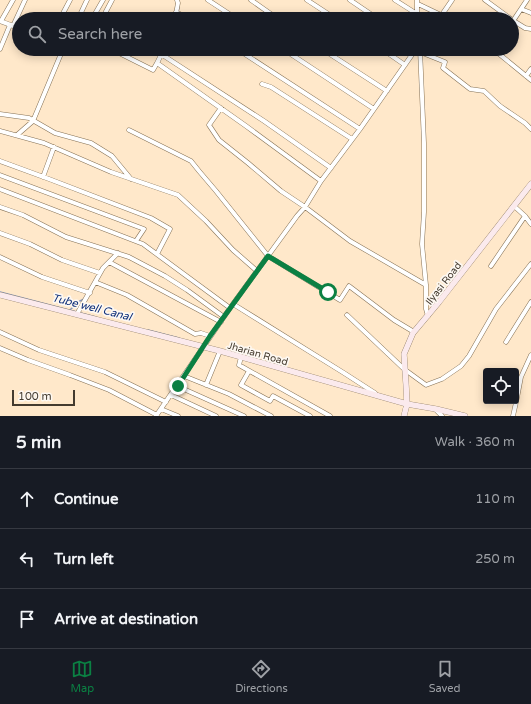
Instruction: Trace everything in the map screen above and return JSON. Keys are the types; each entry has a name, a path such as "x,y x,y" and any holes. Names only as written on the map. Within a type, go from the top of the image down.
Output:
{"main road":[{"name":"Ilyasi Road","path":"404,416 407,404 404,354 414,332 531,184"},
{"name":"Jharian Road","path":"0,295 220,351 407,404 465,416"}],"street":[{"path":"0,49 12,25 1,21 13,0"},
{"path":"19,12 25,0"},
{"path":"64,12 70,0"},
{"path":"81,12 87,0"},
{"path":"96,12 103,0"},
{"path":"106,12 112,0"},
{"path":"176,12 178,3 177,0"},
{"path":"208,0 226,12"},
{"path":"251,0 268,12"},
{"path":"307,0 325,12"},
{"path":"350,0 368,12"},
{"path":"395,0 414,12"},
{"path":"444,12 452,0"},
{"path":"485,0 501,12"},
{"path":"519,12 525,1"},
{"path":"417,2 432,12"},
{"path":"521,9 531,13"},
{"path":"519,24 525,28 531,29"},
{"path":"17,135 33,121 60,56"},
{"path":"125,56 153,70 160,56"},
{"path":"164,56 264,121 331,168"},
{"path":"248,56 360,129"},
{"path":"294,56 374,109"},
{"path":"333,56 387,91"},
{"path":"392,56 405,65"},
{"path":"0,348 109,390 157,416 224,316 305,207 321,181 405,65 413,56"},
{"path":"419,56 424,143 424,212 422,244 426,285 426,309 428,316"},
{"path":"432,56 445,62 442,68 470,89 484,91 500,106 525,123 531,129"},
{"path":"502,56 531,80"},
{"path":"157,63 321,181"},
{"path":"526,76 531,69"},
{"path":"262,84 270,87 352,139"},
{"path":"221,108 209,125 219,140 281,191 350,241 426,285"},
{"path":"0,114 29,118 55,133 91,143 112,156 131,179"},
{"path":"129,130 191,161 268,256 340,300 349,286 394,320 414,332"},
{"path":"0,131 44,143 111,172 178,195 206,221 233,250 257,271"},
{"path":"43,176 54,147"},
{"path":"0,161 43,176 150,218 170,229 157,254"},
{"path":"0,175 144,229 136,241"},
{"path":"0,189 143,244 230,308"},
{"path":"514,206 531,224"},
{"path":"0,207 23,215 66,237 129,257 187,290 224,316"},
{"path":"491,266 525,216"},
{"path":"0,233 30,244 62,260 100,273"},
{"path":"77,314 103,268 118,253"},
{"path":"0,257 42,277 90,293"},
{"path":"109,262 221,322"},
{"path":"347,315 404,369 426,385 442,379 460,366 469,356 496,309 531,264"},
{"path":"95,282 127,295 195,334 201,333 210,336"},
{"path":"506,342 531,302"},
{"path":"233,304 379,396"},
{"path":"0,332 38,350 105,372 166,402"},
{"path":"206,385 220,351"},
{"path":"513,416 518,398 521,377 531,355"},
{"path":"241,357 239,365 330,416"},
{"path":"249,371 241,385 270,401 273,396 310,416"},
{"path":"184,376 229,394 271,416"},
{"path":"178,386 244,416"},
{"path":"171,395 216,416"},
{"path":"162,409 178,416"},
{"path":"436,409 442,416"}],"waterway":[{"path":"178,12 179,6"},
{"name":"Tube well Canal","path":"0,292 96,317"},
{"path":"70,310 78,302 84,299"},
{"name":"Tube well Canal","path":"148,330 179,338"}],"route":[{"path":"178,386 210,336 268,256 328,292"}]}
